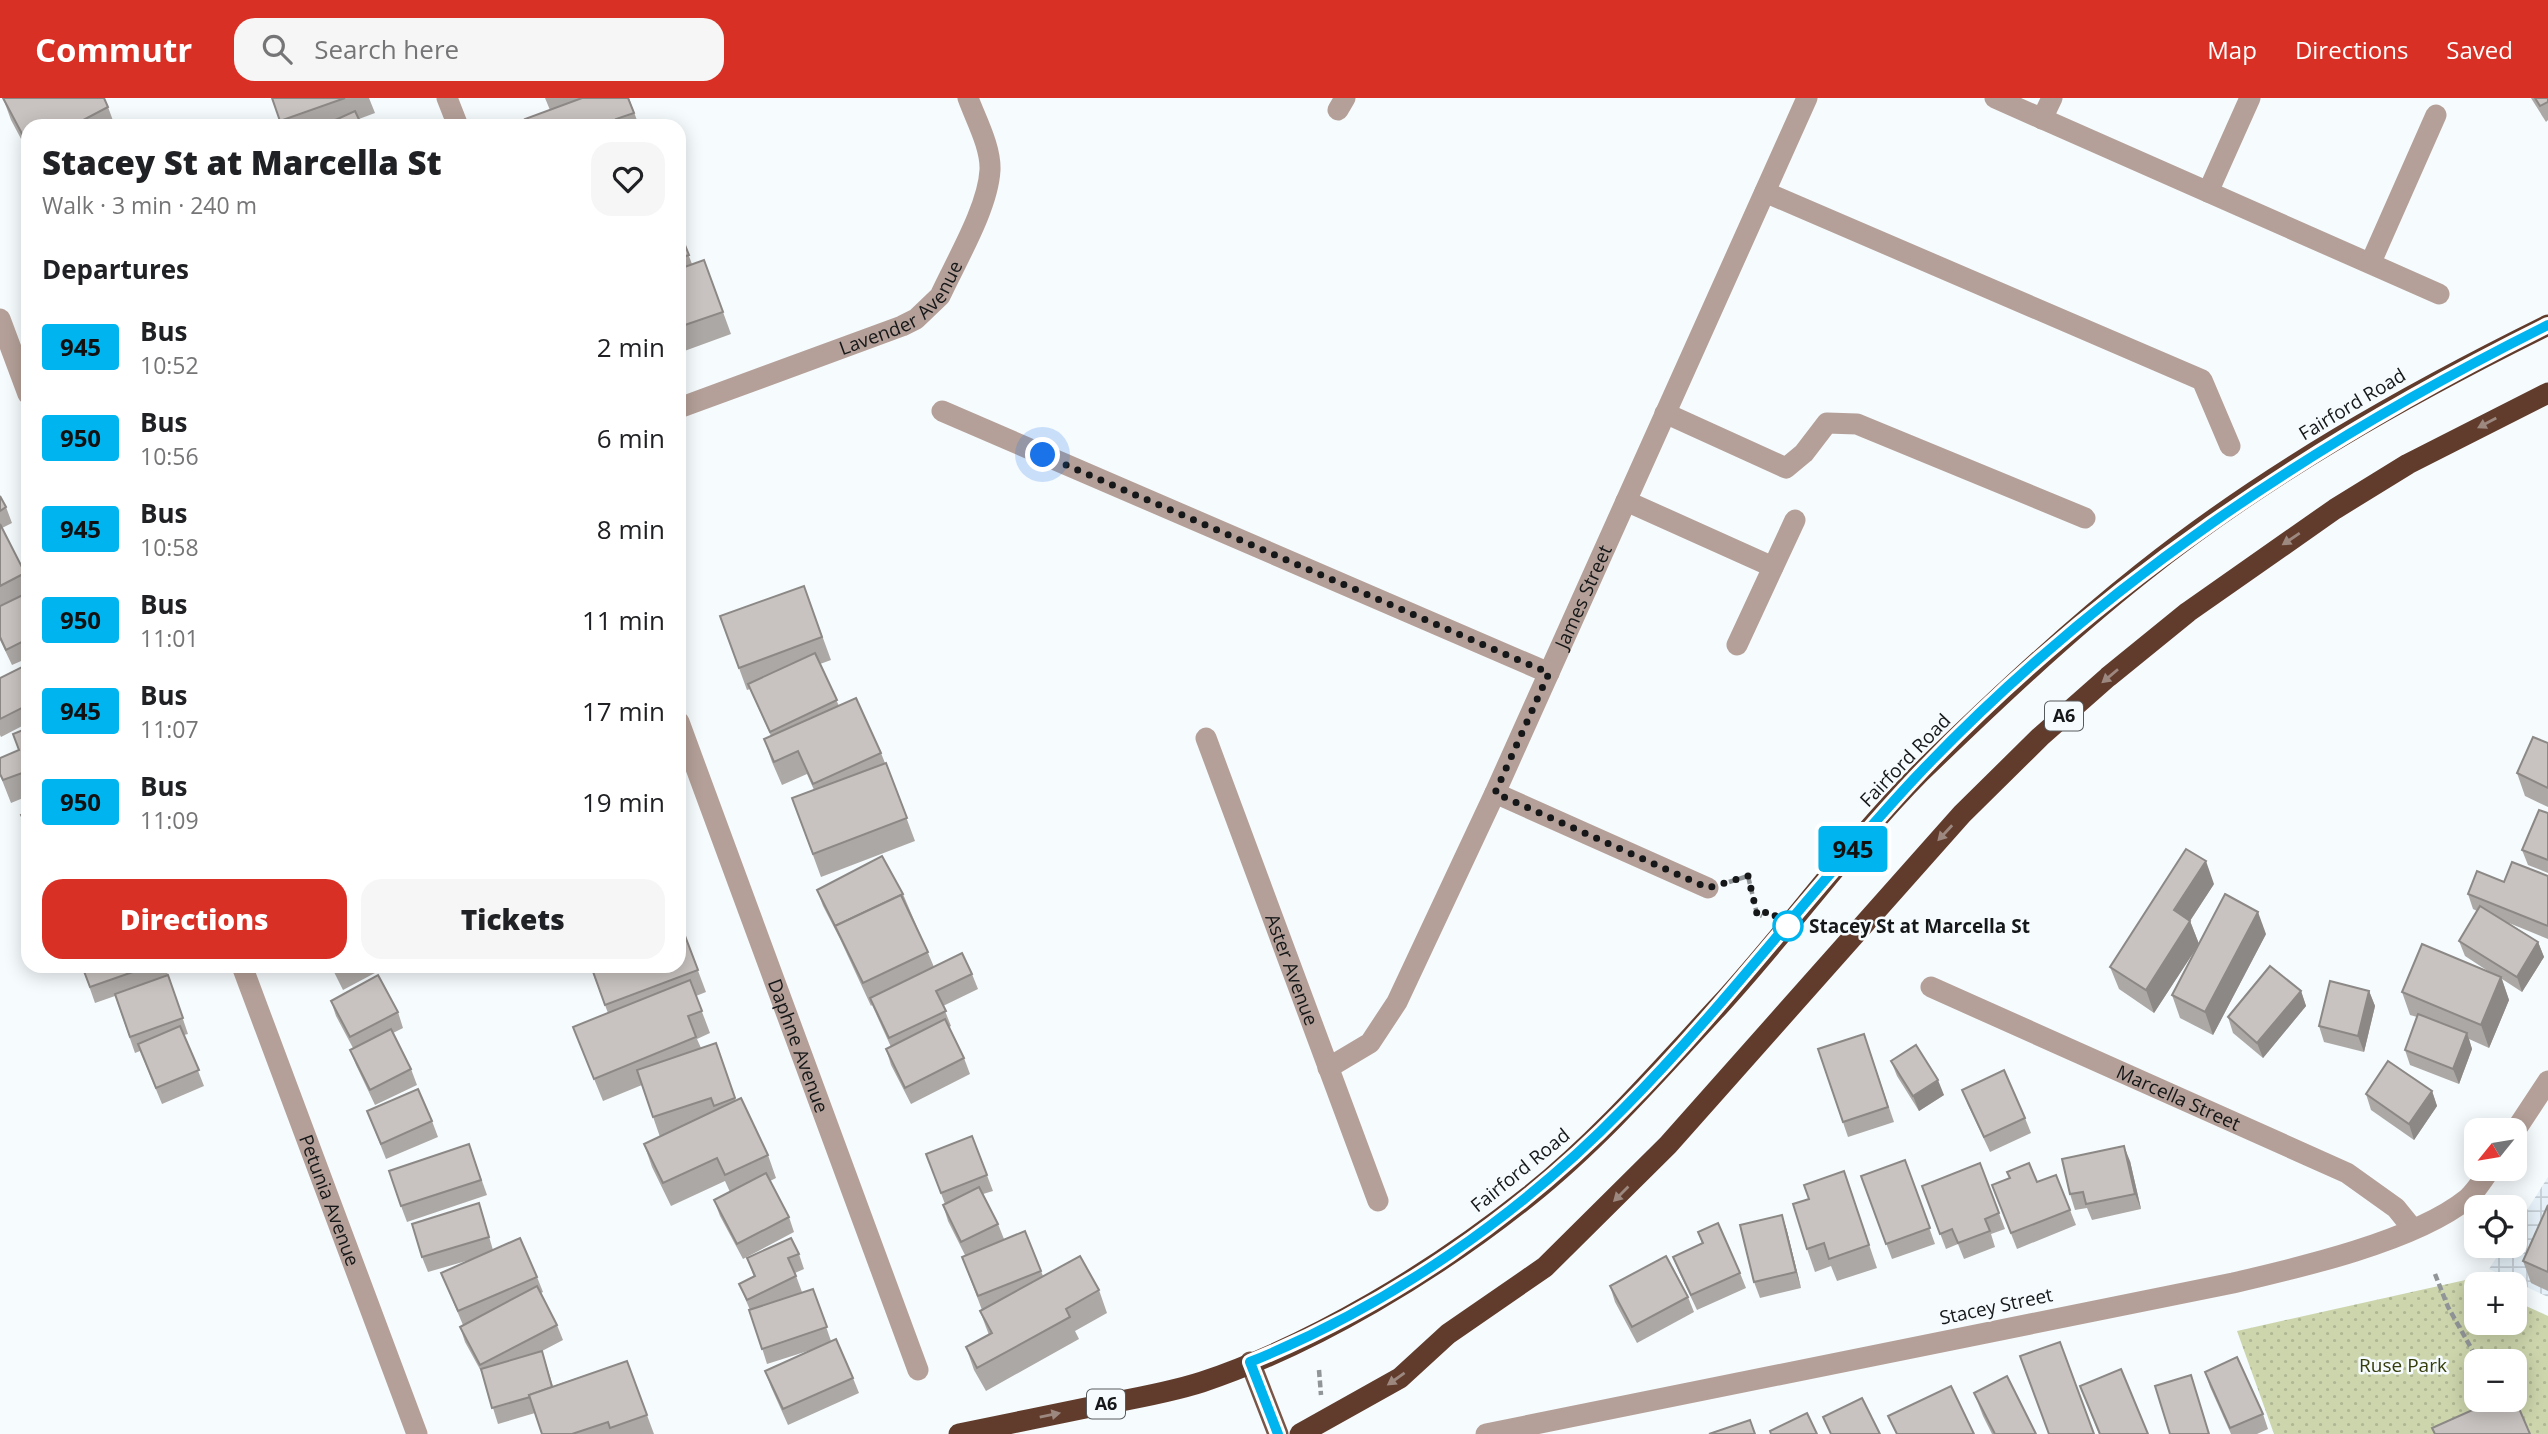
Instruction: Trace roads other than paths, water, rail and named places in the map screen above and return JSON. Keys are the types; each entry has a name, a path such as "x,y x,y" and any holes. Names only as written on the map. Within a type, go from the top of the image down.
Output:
{"highway":[{"name":"Fairford Road","path":"1250,1362 1302,1341 1383,1295 1495,1222 1557,1172 1623,1110 1719,1006 1915,779 2053,649 2143,572 2296,464 2403,400 2548,325"},
{"name":"A6","path":"1300,1434 1400,1378 1448,1335 1545,1267 1572,1242 1668,1145 1854,932 1962,814 2040,737 2108,677 2188,612 2335,509 2408,464 2548,393"},
{"name":"A6","path":"959,1434 1169,1391 1204,1381 1250,1362"}],"main road":[{"path":"1250,1362 1278,1434"}],"street":[{"path":"447,98 455,119"},
{"name":"Lavender Avenue","path":"686,405 902,326 930,308 940,296 987,188 990,169 986,148 968,98"},
{"name":"James Street","path":"1328,1068 1357,1053 1381,1031 1495,793 1807,98"},
{"path":"1995,98 2439,294"},
{"path":"2042,119 2052,98"},
{"path":"2208,192 2250,98"},
{"path":"2371,262 2436,115"},
{"path":"1765,192 2202,380 2230,446"},
{"path":"0,319 21,375"},
{"path":"942,411 1549,673"},
{"path":"1665,413 1786,468 1804,453 1827,423 1857,424 2085,518"},
{"path":"1626,501 1773,567"},
{"path":"1737,645 1795,520"},
{"name":"Aster Avenue","path":"1206,738 1378,1201"},
{"name":"Daphne Avenue","path":"686,741 918,1370"},
{"path":"1495,793 1708,888"},
{"name":"Petunia Avenue","path":"245,973 417,1434"},
{"name":"Marcella Street","path":"1931,987 2347,1172 2396,1208 2413,1229"},
{"path":"2524,1118 2548,1081"},
{"name":"Stacey Street","path":"1486,1434 2306,1266 2413,1229 2466,1199 2480,1181"}],"place":[{"name":"Stacey St at Marcella St","path":"1788,926"}],"park label":[{"name":"Ruse Park","path":"2403,1365"}]}
